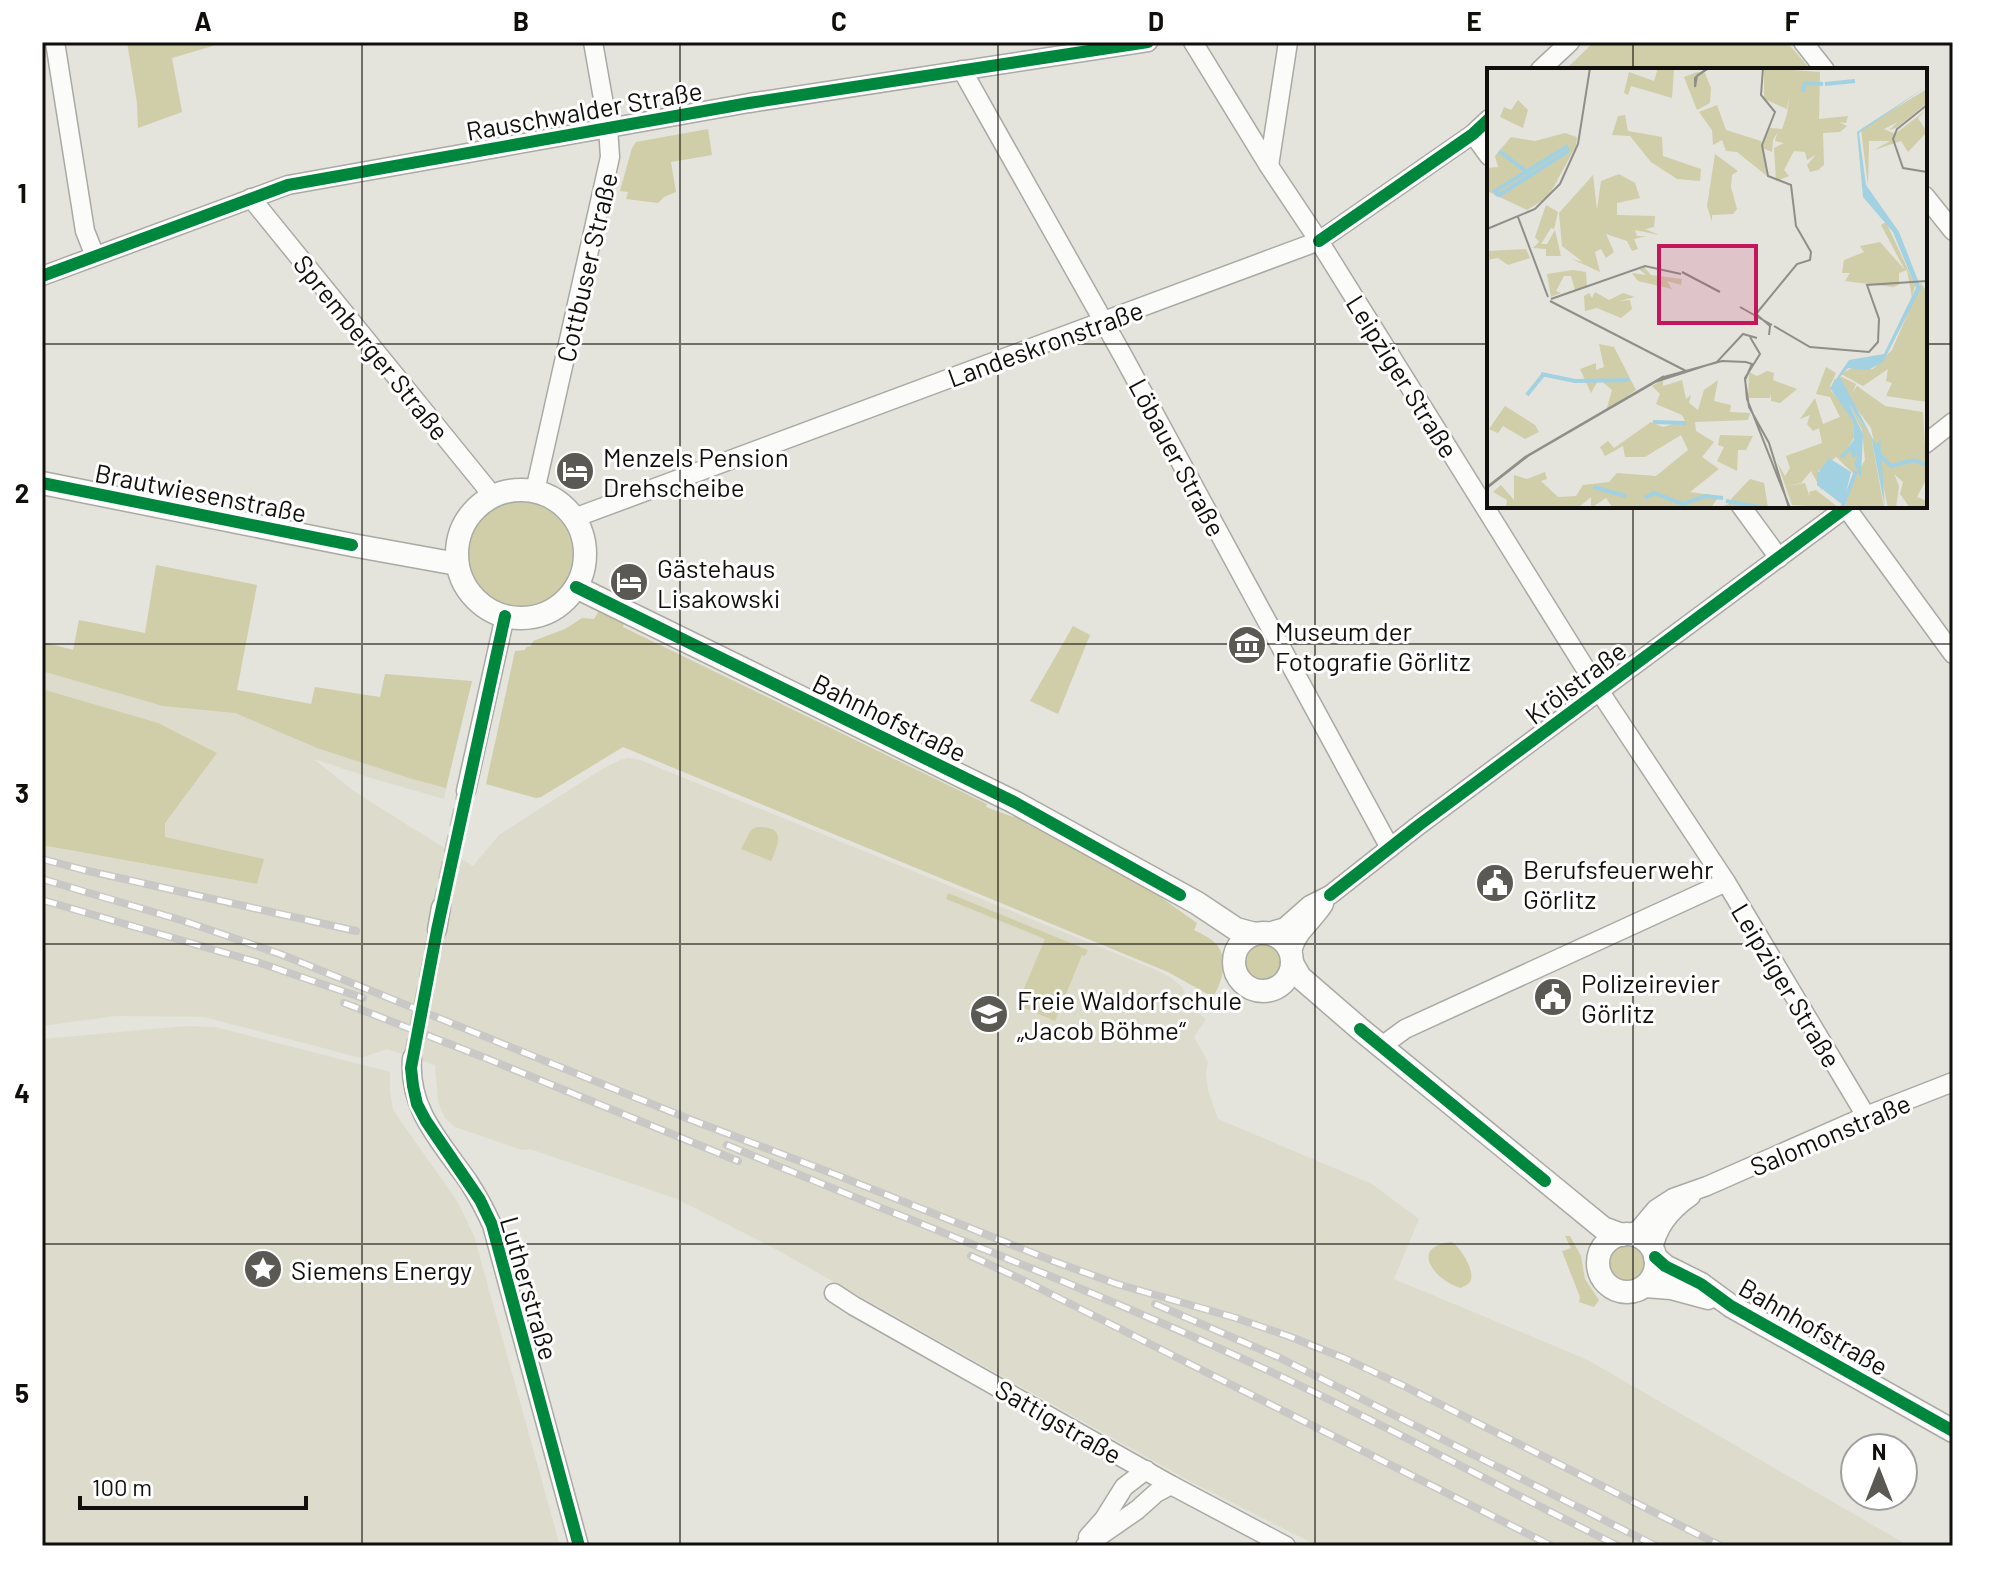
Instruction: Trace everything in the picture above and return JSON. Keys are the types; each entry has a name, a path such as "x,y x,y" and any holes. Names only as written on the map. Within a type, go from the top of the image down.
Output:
{"main road":[{"name":"Brautwiesenstraße","path":"42,483 457,564"},
{"path":"509,490 535,491 556,500 574,518 585,552 583,570 576,587 563,602 546,613 526,618 505,616 487,609 472,597 462,581 457,564 457,543 463,525 473,510 493,496 509,490"},
{"name":"Bahnhofstraße","path":"576,587 1002,796 1207,909 1236,929 1260,933"},
{"name":"Bahnhofstraße","path":"1180,895 1236,952"},
{"path":"1260,933 1275,935 1283,940 1292,959"},
{"name":"Krölstraße","path":"1236,952 1247,938 1260,933"},
{"path":"1236,952 1235,969 1244,983 1261,990 1274,988"},
{"name":"Bahnhofstraße","path":"1292,959 1300,977 1360,1029 1603,1228 1643,1240 1665,1266 1694,1279 1731,1306 1953,1431"},
{"name":"Krölstraße","path":"1274,988 1287,979 1292,959"},
{"name":"Bahnhofstraße","path":"1274,988 1299,992 1360,1029"},
{"name":"Bahnhofstraße","path":"1545,1181 1597,1249 1600,1275 1611,1287 1629,1292 1645,1286 1671,1288 1731,1306"},
{"path":"1599,1257 1606,1243 1626,1235"},
{"path":"1645,1286 1654,1274 1654,1254"}],"street":[{"path":"55,42 85,231 95,256"},
{"name":"Cottbuser Straße","path":"535,491 610,157 608,127 593,42"},
{"name":"Rauschwalder Straße","path":"42,276 288,185 608,127 1148,42"},
{"name":"Leipziger Straße","path":"1193,42 1600,692 1726,882 1866,1116"},
{"path":"1269,166 1288,42"},
{"path":"1542,68 1570,42"},
{"path":"1803,42 1823,68"},
{"name":"Löbauer Straße","path":"962,70 1103,321 1390,848"},
{"name":"Landeskronstraße","path":"574,518 1319,241 1473,134 1487,121"},
{"path":"1473,134 1487,153"},
{"name":"Spremberger Straße","path":"251,198 493,496"},
{"path":"1927,198 1953,231"},
{"path":"1927,442 1953,422"},
{"path":"1742,508 1779,558"},
{"name":"Krölstraße","path":"1260,933 1285,927 1310,905 1330,895 1845,508"},
{"path":"1847,508 1953,654"},
{"path":"466,791 505,616"},
{"path":"1383,1048 1405,1029 1726,882"},
{"name":"Krölstraße","path":"1292,959 1295,940 1330,895"},
{"path":"437,930 441,907"},
{"name":"Lutherstraße","path":"412,1058 417,1104 480,1200 492,1225 579,1546"},
{"name":"Salomonstraße","path":"1626,1235 1640,1228 1666,1201 1953,1082"},
{"name":"Salomonstraße","path":"1654,1254 1656,1235 1670,1215 1707,1186"},
{"name":"Sattigstraße","path":"834,1293 1171,1485 1286,1546"},
{"path":"1078,1546 1104,1519 1124,1487 1146,1470"},
{"path":"1085,1546 1171,1485"}],"shaded area":[{"path":"127,42 223,43 172,58 182,112 138,128"},
{"path":"1594,42 1787,42 1809,68 1567,68"},
{"path":"708,129 712,155 671,162 676,192 658,203 626,199 628,192 620,191 636,142"},
{"path":"520,502 540,506 557,518 569,535 573,555 569,575 557,592 540,604 520,608 500,604 483,592 471,575 467,555 471,535 483,518 500,506"},
{"path":"156,565 257,585 237,690 311,704 315,687 380,697 385,674 472,681 446,788 317,748 235,713 163,706 42,671 42,642 73,650 79,620 145,633"},
{"path":"599,611 624,623 623,627 987,804 986,807 1013,817 1015,813 1029,820 1027,824 1049,835 1051,832 1059,836 1058,840 1076,850 1079,847 1086,851 1085,855 1105,866 1107,863 1149,889 1197,923 1194,930 1209,938 1221,951 1223,971 1213,997 1168,972 623,747 541,797 486,784 515,651 525,650 533,641 565,629 582,618 594,619"},
{"path":"1073,626 1090,635 1058,714 1030,701"},
{"path":"42,642 237,690 457,738 444,799 314,759 355,792 473,866 499,835 602,769 620,760 640,760 1170,977 1182,987 1192,1008 1206,1019 1194,1037 1208,1062 1208,1090 1218,1119 1372,1184 1419,1219 1394,1279 1588,1360 1839,1505 1839,1512 1850,1512 1909,1546 1318,1546 1193,1483 770,1246 677,1199 455,1127 445,1118 438,1102 435,1065 387,1049 361,1058 204,1017 116,1016 42,1026"},
{"path":"42,689 158,723 217,753 165,823 165,837 264,859 257,884 42,845"},
{"path":"757,827 773,829 778,837 771,861 741,849 751,830"},
{"path":"948,893 1088,950 1085,956 1082,955 1055,1021 1017,1005 1045,939 946,899"},
{"path":"1264,942 1277,948 1283,961 1277,974 1264,980 1251,974 1245,961 1251,948"},
{"name":"Siemens Energy","path":"185,1026 215,1027 390,1072 393,1110 457,1201 474,1236 560,1546 42,1546 42,1039"},
{"path":"1565,1236 1570,1236 1581,1256 1585,1279 1599,1300 1594,1307 1579,1302 1580,1297 1562,1251 1571,1248"},
{"path":"1452,1242 1462,1253 1471,1275 1468,1284 1461,1288 1442,1278 1430,1264 1431,1250"},
{"path":"1627,1245 1640,1250 1645,1263 1640,1276 1627,1281 1614,1276 1609,1263 1614,1250"}],"tunnel":[{"path":"441,907 466,791"},
{"path":"412,1058 437,930"}],"railway":[{"path":"42,859 356,931"},
{"path":"42,879 184,921 280,954 1053,1261 1117,1284 1236,1318 1344,1358 1721,1546"},
{"path":"42,900 260,963 363,998"},
{"path":"344,1003 738,1161"},
{"path":"727,1145 1170,1326 1378,1424 1618,1546"},
{"path":"971,1256 1552,1546"},
{"path":"1155,1304 1278,1357 1656,1546"}],"cycle path":[{"path":"42,276 288,185 749,103 1148,42"},
{"path":"1319,241 1473,134 1487,121"},
{"path":"42,483 352,545"},
{"path":"1330,895 1419,825 1845,508"},
{"path":"576,587 1014,802 1180,895"},
{"path":"505,616 437,930 411,1068 417,1104 480,1200 492,1225 579,1546"},
{"path":"1360,1029 1545,1181"},
{"path":"1655,1257 1731,1306 1953,1431"}],"place":[{"name":"Menzels Pension Drehscheibe","path":"575,471"},
{"name":"Gästehaus Lisakowski","path":"629,582"},
{"name":"Museum der Fotografie Görlitz","path":"1247,645"},
{"name":"Berufsfeuerwehr Görlitz","path":"1495,883"},
{"name":"Polizeirevier Görlitz","path":"1553,997"},
{"name":"Freie Waldorfschule „Jacob Böhme“","path":"989,1014"},
{"name":"Siemens Energy","path":"263,1269"}]}
